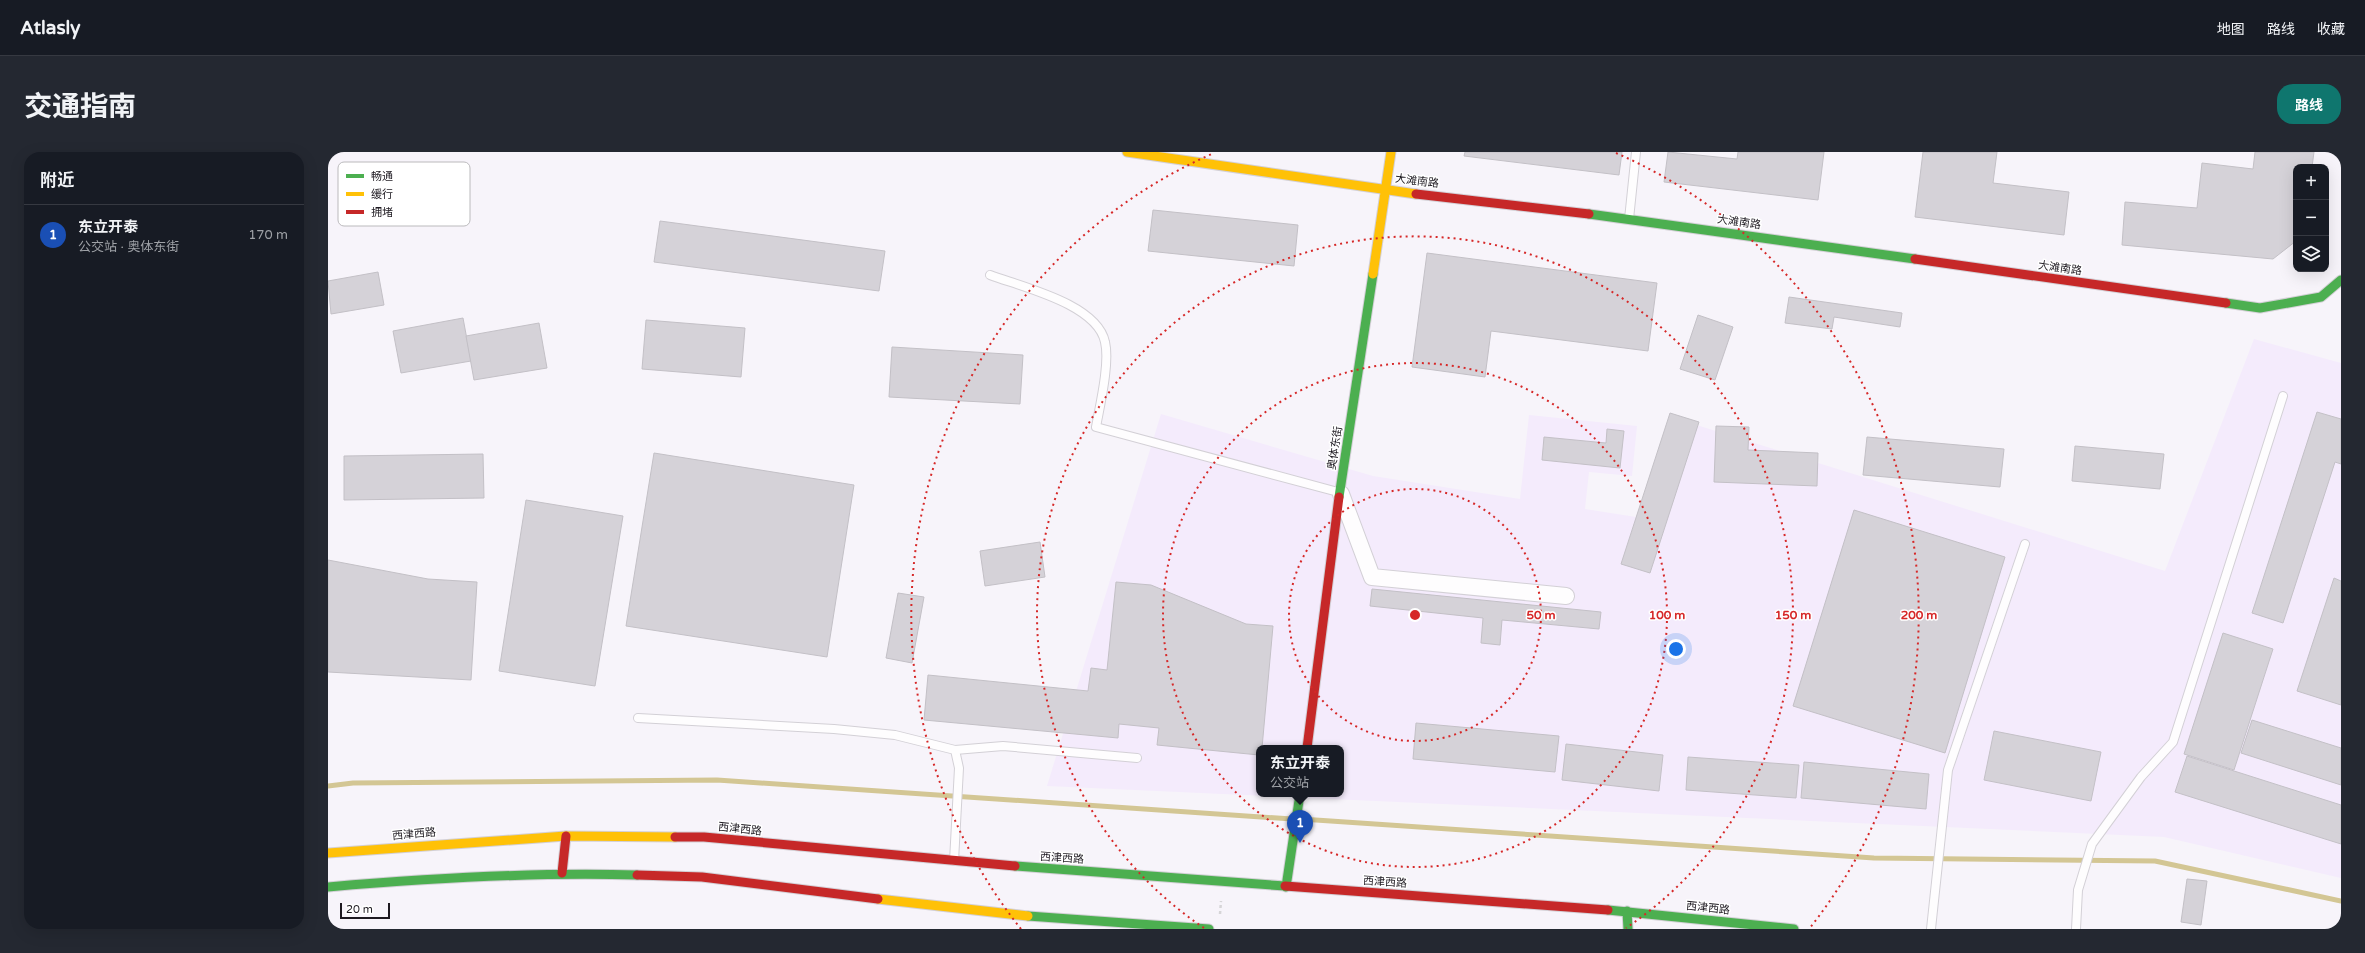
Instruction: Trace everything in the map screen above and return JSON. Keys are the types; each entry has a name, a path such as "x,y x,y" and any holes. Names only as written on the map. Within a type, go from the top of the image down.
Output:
{"main road":[{"name":"大滩南路","path":"1127,152 1386,190 1629,218 2260,308 2321,297 2341,280"},
{"name":"奥体东街","path":"1308,745 1314,706 1340,492 1391,152"},
{"path":"1286,887 1299,797"},
{"path":"562,873 566,836"},
{"name":"西津西路","path":"328,853 566,836 704,837 954,862 1627,912 1794,929"},
{"path":"328,887 437,878 562,873 702,877 993,913 1209,929"},
{"path":"1627,912 1628,929"}],"street":[{"path":"1340,492 1372,577 1566,596"}],"lane":[{"path":"1629,218 1636,152"},
{"path":"990,275 1065,302 1091,318 1105,341 1104,378 1096,427 1340,492"},
{"path":"2076,929 2078,890 2092,844 2141,777 2173,742 2283,396"},
{"path":"1931,929 1948,770 2025,544"},
{"path":"638,718 834,728 895,735 955,750 1003,746 1137,758"},
{"path":"954,862 959,779 959,768 955,750"}],"path":[{"path":"1219,921 1222,882"}],"shaded area":[{"path":"2254,339 2341,363 2341,878 2164,837 1288,797 1344,797 1344,745 1256,745 1256,796 1047,786 1161,414 1373,476 1520,499 1529,415 1637,426 1632,476 1589,472 1585,509 1636,517 1674,418 2165,571"}],"building":[{"path":"1465,152 1622,152 1619,175 1464,156"},
{"path":"1668,152 1737,159 1738,152 1824,152 1818,200 1664,182"},
{"path":"1923,152 1997,152 1993,183 2069,192 2064,235 1915,217"},
{"path":"2255,152 2314,152 2312,164 2293,164 2293,243 2273,259 2122,245 2125,202 2197,208 2202,163 2253,169"},
{"path":"1153,210 1298,225 1294,266 1148,251"},
{"path":"660,221 885,251 879,291 654,262"},
{"path":"1427,253 1657,283 1648,351 1491,331 1485,377 1412,367"},
{"path":"378,272 384,305 331,314 328,281"},
{"path":"1789,297 1902,313 1900,327 1834,317 1832,329 1785,323"},
{"path":"1698,315 1733,327 1715,380 1680,369"},
{"path":"463,318 471,361 401,373 393,331"},
{"path":"646,320 745,328 741,377 642,369"},
{"path":"539,323 547,368 474,380 466,336"},
{"path":"892,347 1023,355 1020,404 889,397"},
{"path":"2317,412 2341,419 2341,464 2335,462 2283,623 2252,613"},
{"path":"1670,413 1699,422 1650,573 1621,564"},
{"path":"1716,426 1749,427 1748,450 1818,453 1817,486 1714,482"},
{"path":"1607,429 1624,431 1620,468 1542,460 1544,437 1606,443"},
{"path":"1867,437 2004,449 2000,487 1863,475"},
{"path":"2075,446 2164,454 2160,489 2072,481"},
{"path":"654,453 854,485 827,657 626,626"},
{"path":"483,454 484,498 344,500 344,456"},
{"path":"526,500 623,516 595,686 499,671"},
{"path":"1854,510 2005,557 1945,753 1793,706"},
{"path":"1040,542 1045,577 985,586 980,551"},
{"path":"328,560 428,579 477,582 471,680 328,672"},
{"path":"2334,578 2341,581 2341,705 2297,691"},
{"path":"1116,582 1151,585 1246,624 1273,626 1262,745 1256,745 1256,755 1157,745 1159,728 1119,724 1118,738 924,720 928,675 1088,691 1091,668 1107,670"},
{"path":"1372,589 1601,612 1599,629 1502,620 1500,645 1481,643 1483,618 1370,606"},
{"path":"898,593 924,597 912,663 886,658"},
{"path":"2223,633 2273,649 2234,770 2184,754"},
{"path":"2252,720 2341,748 2341,785 2241,753"},
{"path":"1416,723 1559,736 1555,772 1413,759"},
{"path":"1994,731 2101,752 2091,801 1984,780"},
{"path":"1566,744 1663,755 1659,791 1562,780"},
{"path":"2187,756 2341,805 2341,844 2175,792"},
{"path":"1688,757 1799,765 1796,798 1686,790"},
{"path":"1804,762 1929,774 1926,809 1801,798"},
{"path":"2187,879 2207,881 2201,925 2181,922"}],"waterway":[{"path":"328,786 353,783 717,780 1292,819"},
{"path":"1301,819 1874,858 2155,861 2341,901"}],"traffic: fast":[{"path":"1589,214 1915,259"},
{"path":"1339,497 1373,274"},
{"path":"2226,303 2260,308 2321,297 2341,280"},
{"path":"1286,887 1300,797"},
{"path":"1015,866 1285,886"},
{"path":"328,887 482,876 560,874 637,875"},
{"path":"1608,910 1794,929"},
{"path":"1627,911 1628,929"},
{"path":"1028,916 1209,929"}],"traffic: slow":[{"path":"1127,152 1416,194"},
{"path":"1373,274 1391,152"},
{"path":"328,853 566,836 675,837"},
{"path":"878,899 1028,916"}],"traffic: jam":[{"path":"1416,194 1589,214"},
{"path":"1915,259 2226,303"},
{"path":"1307,745 1339,497"},
{"path":"562,873 566,836"},
{"path":"675,837 704,837 1015,866"},
{"path":"637,875 702,877 878,899"},
{"path":"1285,886 1608,910"}],"place":[{"name":"东立开泰","path":"1300,843"}]}
